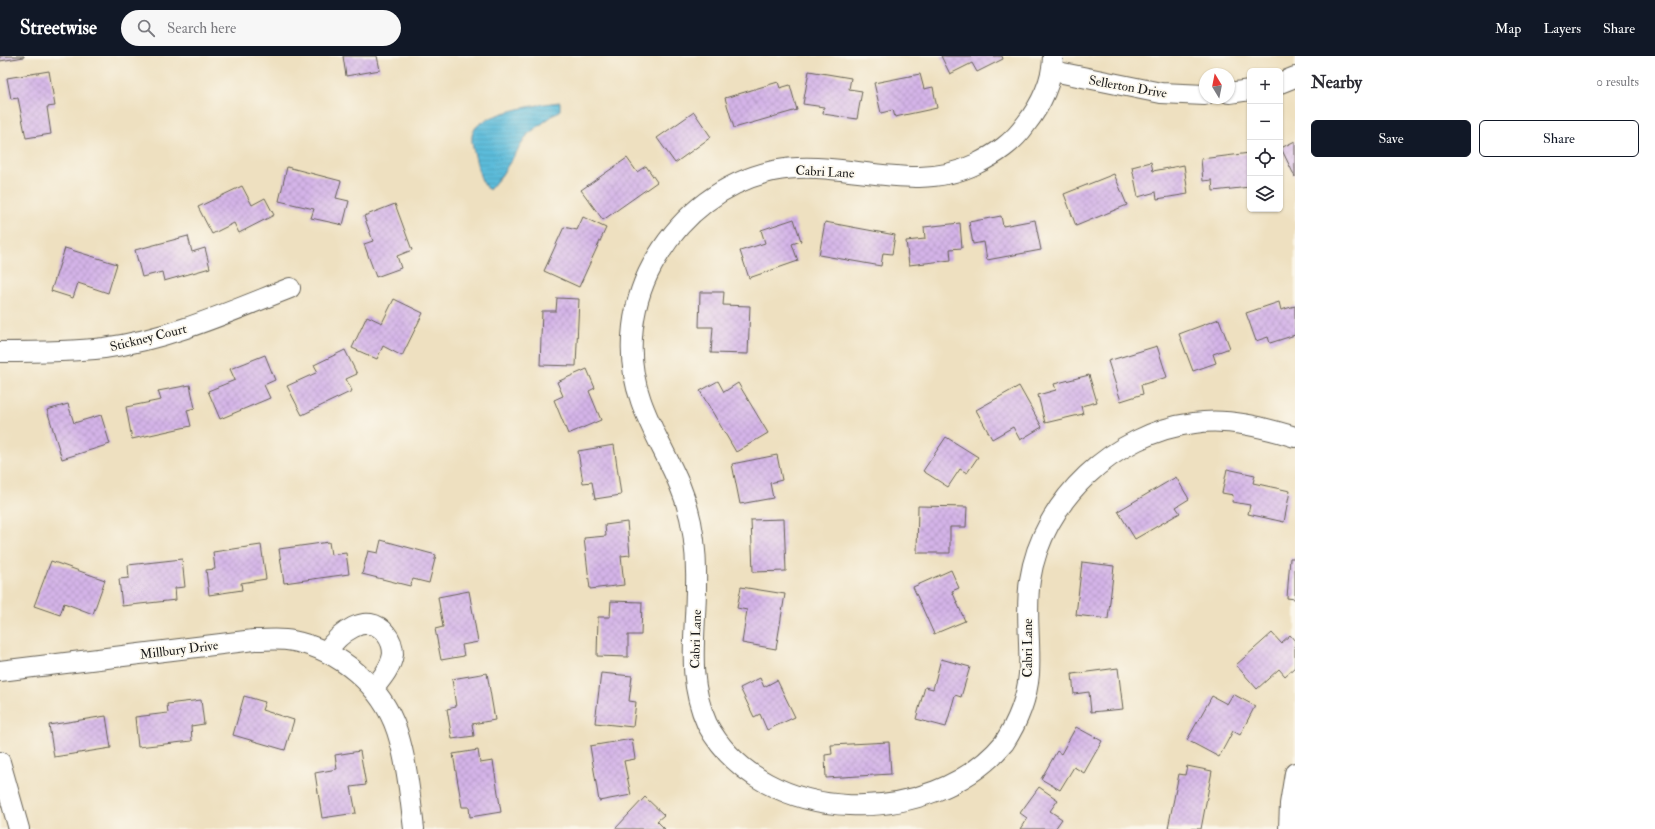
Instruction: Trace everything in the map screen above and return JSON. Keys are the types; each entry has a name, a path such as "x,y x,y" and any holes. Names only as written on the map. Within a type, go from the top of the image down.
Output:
{"street":[{"name":"Sellerton Drive","path":"1053,63 1161,93 1199,94"},
{"name":"Cabri Lane","path":"840,822 805,814 780,802 749,781 717,742 705,720 698,701 692,667 696,585 694,540 683,492 641,403 636,385 632,339 638,299 650,269 658,254 686,218 712,197 731,186 748,178 793,168 831,168 888,176 920,178 954,173 992,156 1018,136 1037,108 1053,63"},
{"path":"1283,81 1295,77"},
{"path":"1235,92 1247,90"},
{"name":"Stickney Court","path":"0,352 77,351 139,341 194,325 290,288"},
{"name":"Cabri Lane","path":"884,821 897,819 925,809 960,791 987,767 1007,739 1022,705 1026,690 1029,658 1027,607 1030,576 1035,558 1058,510 1092,471 1108,457 1133,442 1165,430 1191,423 1209,422 1238,424 1268,429 1295,437"},
{"path":"326,652 339,635 352,627 361,624 370,624 379,627 389,638 392,646 392,654 387,670 373,690"},
{"name":"Millbury Drive","path":"0,671 254,640 282,639 294,641 326,652 351,668 373,690 389,713 401,744 414,829"},
{"path":"0,762 19,829"},
{"path":"1289,829 1290,804 1295,773"}],"water":[{"path":"560,102 560,110 528,134 501,176 489,190 482,180 474,153 472,137 474,130 480,124 500,114 527,107"}],"building":[{"path":"0,56 24,56 24,57 0,61"},
{"path":"343,56 377,56 380,70 346,76"},
{"path":"941,56 1002,56 1003,59 977,72 972,63 950,74"},
{"path":"49,71 55,106 47,107 51,134 26,138 18,98 11,99 7,78"},
{"path":"809,71 851,78 849,89 862,91 857,119 823,114 824,107 803,104"},
{"path":"920,74 924,89 933,87 937,108 895,117 893,110 881,113 874,83"},
{"path":"778,82 780,88 790,85 797,110 734,128 725,98"},
{"path":"694,112 711,137 675,163 657,138"},
{"path":"1295,141 1295,177 1283,152 1283,147"},
{"path":"1247,153 1247,187 1213,191 1212,180 1203,181 1201,159"},
{"path":"627,158 637,172 646,166 657,182 603,220 581,190"},
{"path":"1151,162 1153,171 1184,165 1188,194 1157,199 1156,192 1138,197 1132,167"},
{"path":"287,167 341,181 336,198 349,201 343,225 311,218 314,209 279,201"},
{"path":"1114,174 1127,205 1076,226 1064,194"},
{"path":"242,186 252,205 265,198 274,215 239,233 234,223 212,234 198,207"},
{"path":"395,204 412,250 397,256 401,268 376,277 364,244 373,241 364,216"},
{"path":"1001,216 1003,226 1035,220 1041,250 987,260 984,242 973,244 969,222"},
{"path":"583,217 606,228 579,287 544,271 564,227 577,230"},
{"path":"794,219 801,241 792,244 798,261 749,278 740,251 765,243 761,230"},
{"path":"825,222 895,235 892,254 883,253 881,266 819,255"},
{"path":"960,223 962,248 950,249 951,260 909,265 906,241 925,239 924,227"},
{"path":"188,236 192,252 205,248 210,268 164,281 162,272 142,277 135,250"},
{"path":"65,248 117,264 108,293 78,283 73,298 51,291"},
{"path":"700,292 724,292 723,305 750,306 748,354 711,353 713,327 699,327"},
{"path":"557,298 579,299 576,366 540,365 542,311 556,311"},
{"path":"394,299 423,313 402,356 383,346 377,359 352,348 367,316 382,323"},
{"path":"1279,302 1281,310 1295,306 1295,335 1270,343 1268,337 1256,341 1246,313"},
{"path":"1219,319 1230,348 1213,354 1216,363 1193,371 1179,334"},
{"path":"1157,346 1167,377 1141,385 1143,394 1121,401 1108,361"},
{"path":"345,350 357,374 346,379 352,391 302,415 287,386 318,372 314,365"},
{"path":"265,355 275,380 264,385 270,398 220,419 208,391 235,380 230,369"},
{"path":"587,369 595,388 589,391 601,420 568,434 554,400 563,396 557,382"},
{"path":"1089,375 1097,402 1081,406 1083,414 1045,423 1038,395 1056,390 1054,384"},
{"path":"718,381 724,392 738,383 768,433 736,452 700,391"},
{"path":"190,385 195,408 187,410 191,426 132,439 126,407 161,400 158,391"},
{"path":"1019,386 1042,427 1020,440 1013,427 992,439 976,410"},
{"path":"68,404 74,423 101,415 110,444 62,459 47,410"},
{"path":"946,437 978,457 967,473 960,469 948,487 923,471"},
{"path":"614,445 621,495 595,499 592,482 583,483 578,451"},
{"path":"777,455 782,480 770,483 773,498 740,504 732,464"},
{"path":"1227,469 1255,475 1253,483 1290,491 1284,522 1248,514 1250,505 1232,502 1233,495 1222,493"},
{"path":"1176,477 1189,499 1176,507 1180,513 1135,539 1118,511"},
{"path":"918,506 967,507 966,527 950,527 950,553 917,553"},
{"path":"784,519 786,571 753,572 751,520"},
{"path":"627,522 630,555 621,556 624,585 590,589 584,538 606,536 605,525"},
{"path":"381,540 436,555 429,583 413,579 410,586 362,574 368,551 378,553"},
{"path":"329,542 331,555 346,553 349,574 284,583 279,549"},
{"path":"261,545 266,579 241,583 242,590 209,595 206,570 215,569 213,552"},
{"path":"1290,558 1295,558 1295,599 1287,598"},
{"path":"182,559 185,587 175,588 176,600 122,606 119,579 129,578 128,565"},
{"path":"51,561 105,580 93,614 64,603 60,615 34,606"},
{"path":"1082,562 1114,566 1108,619 1076,615"},
{"path":"951,570 959,588 952,591 965,621 934,634 913,587"},
{"path":"741,587 785,594 776,649 742,643 747,610 737,608"},
{"path":"469,591 478,642 462,645 464,656 441,660 435,629 443,627 438,597"},
{"path":"611,601 642,602 641,635 628,635 628,657 597,656 598,617 610,617"},
{"path":"1272,633 1281,643 1290,635 1295,641 1295,667 1285,676 1279,669 1257,689 1236,665"},
{"path":"941,659 970,667 961,697 955,695 946,727 916,719 925,687 933,689"},
{"path":"1118,668 1123,709 1091,712 1089,692 1074,694 1072,674"},
{"path":"487,673 495,720 472,724 474,736 452,739 447,709 456,707 452,679"},
{"path":"601,673 632,676 629,701 636,702 633,727 595,723"},
{"path":"760,678 764,687 777,680 795,717 767,730 760,714 754,717 740,688"},
{"path":"1233,694 1255,706 1240,735 1233,731 1219,757 1187,740 1212,696 1227,704"},
{"path":"244,696 265,702 262,710 294,720 285,750 233,735"},
{"path":"201,700 204,724 191,726 192,741 138,747 135,717 168,713 167,704"},
{"path":"106,716 111,748 54,757 49,725"},
{"path":"1076,727 1102,741 1084,773 1074,767 1060,790 1041,779 1057,751 1061,754"},
{"path":"632,739 635,759 624,761 631,795 599,801 590,746"},
{"path":"889,742 891,774 826,778 825,755 832,754 831,745"},
{"path":"478,750 480,763 493,761 501,812 470,817 469,807 462,807 453,754"},
{"path":"360,751 366,785 351,787 356,813 322,818 315,773 337,769 335,755"},
{"path":"1187,766 1212,771 1201,829 1168,828 1179,774 1185,775"},
{"path":"1039,787 1058,800 1050,811 1062,819 1055,829 1020,829 1027,818 1020,813"},
{"path":"645,797 664,815 657,821 665,829 615,829"}]}
